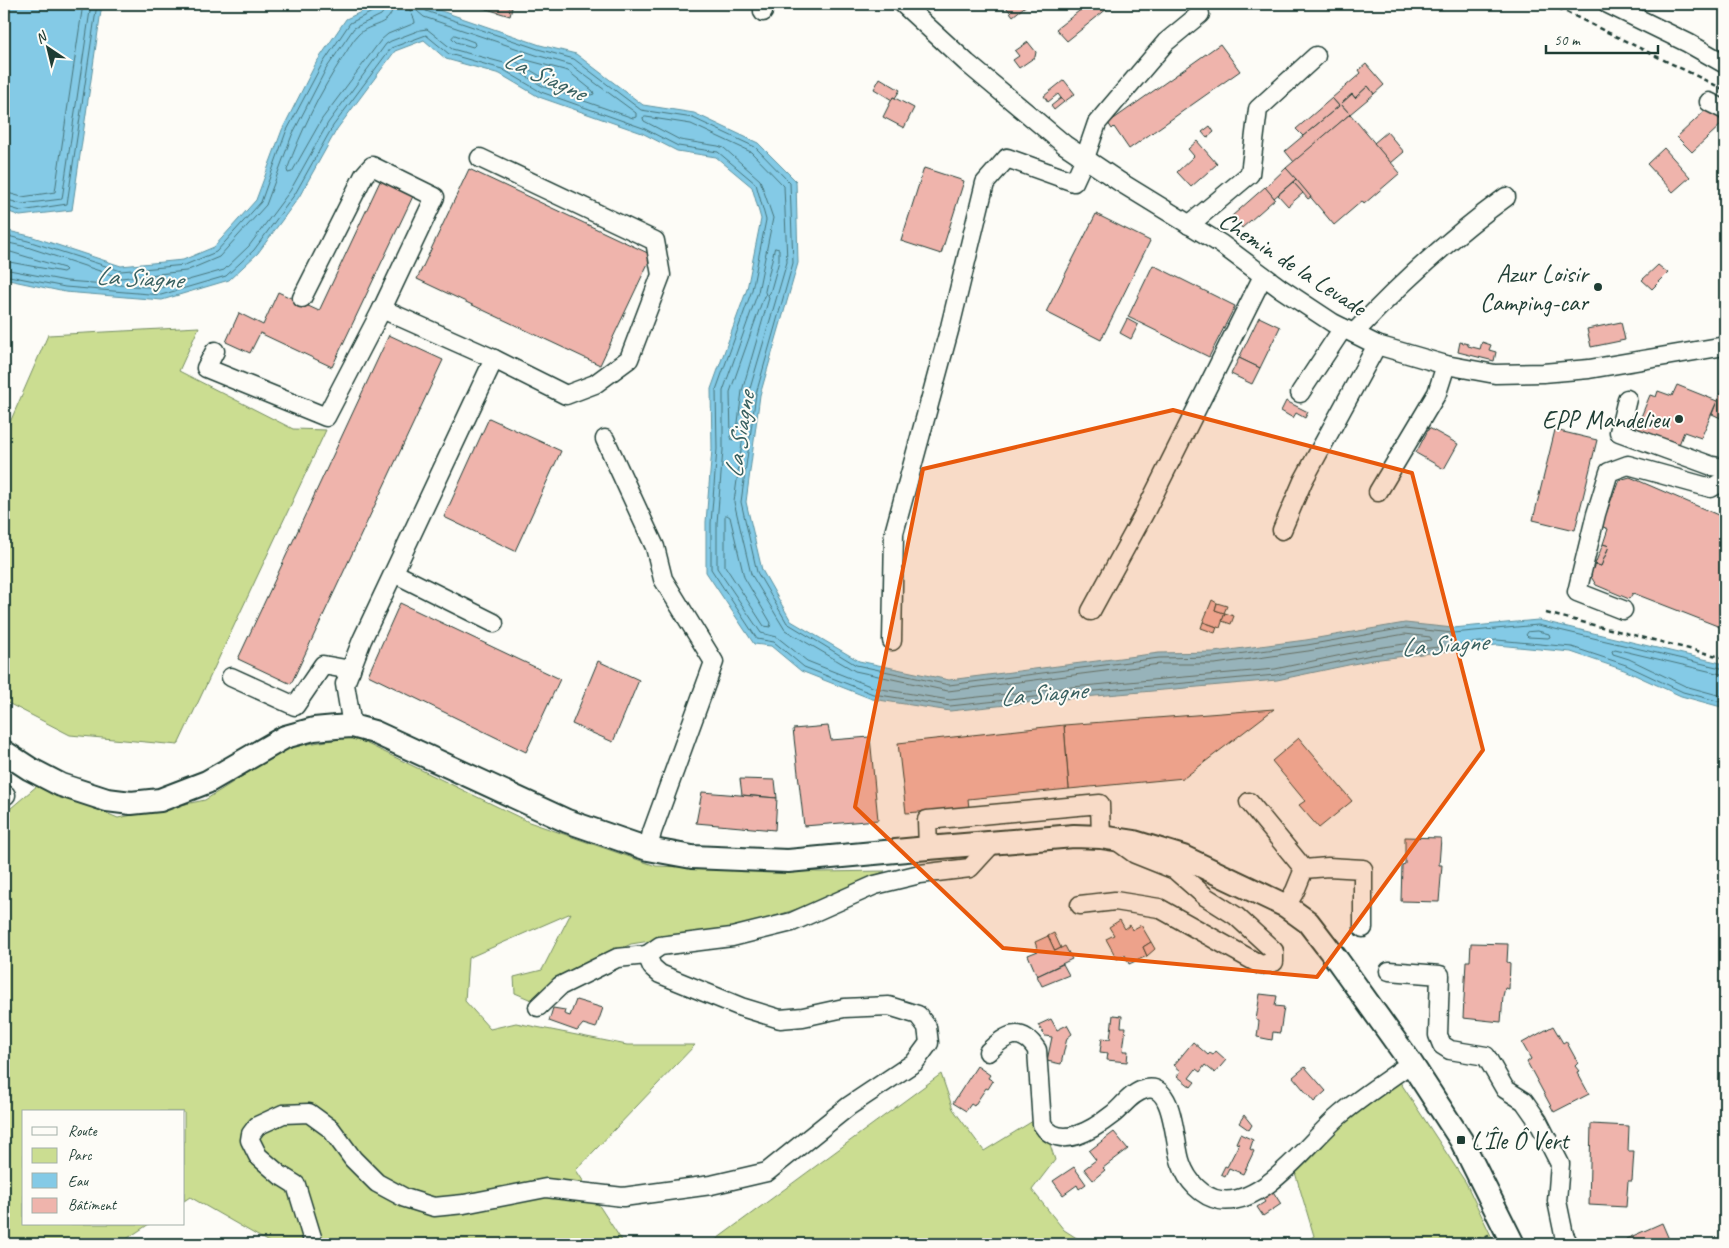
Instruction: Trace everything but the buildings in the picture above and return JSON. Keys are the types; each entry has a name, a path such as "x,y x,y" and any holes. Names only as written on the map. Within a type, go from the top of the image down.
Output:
{"main road":[{"path":"4,752 61,785 106,800 131,803 160,800 207,782 285,737 314,729 352,726 374,732 567,821 648,849 692,858 788,861 1074,836 1134,842 1183,857 1286,906 1308,922 1411,1064 1461,1140 1513,1244"}],"street":[{"path":"1608,4 1688,43 1725,64"},
{"name":"Chemin de la Levade","path":"912,7 968,63 1065,145 1120,182 1221,244 1263,276 1348,331 1377,345 1446,365 1494,374 1543,373 1589,369 1725,346"},
{"path":"892,641 894,533 950,327 985,183 1008,158 1074,182 1085,158 1096,123 1166,42 1200,14"},
{"path":"1190,225 1250,174 1258,109 1316,56"},
{"path":"1709,102 1725,110"},
{"path":"382,309 494,359 566,395 594,384 629,359 661,275 655,241 480,158"},
{"path":"214,352 206,368 326,417 382,309 435,197 372,166 364,175 302,298"},
{"path":"1300,393 1348,331 1376,310 1463,228 1506,197"},
{"path":"1091,611 1145,512 1263,276"},
{"path":"1282,530 1303,481 1377,345"},
{"path":"352,726 345,684 362,640 494,359"},
{"path":"1378,492 1437,393 1446,365"},
{"path":"1627,399 1619,432 1712,466 1725,468"},
{"path":"605,439 654,547 663,579 714,662 652,832 648,849"},
{"path":"1623,610 1577,592 1596,514 1609,472 1628,466 1712,488 1725,480"},
{"path":"394,573 494,623"},
{"path":"231,677 295,706 323,665 351,670"},
{"path":"1249,802 1304,869"},
{"path":"928,848 926,820 1100,804 1108,839 1135,854 1175,870 1206,897 1236,916 1274,951 1274,962 1261,965 1159,908 1115,901 1080,905"},
{"path":"538,1007 560,986 617,958 647,955 660,946 732,937 792,922 875,885 920,874 970,868 992,844"},
{"path":"1304,869 1328,867 1363,869 1363,928"},
{"path":"1286,906 1295,891 1304,869"},
{"path":"314,1244 296,1185 280,1175 258,1156 250,1140 257,1126 283,1114 309,1113 331,1128 353,1159 377,1183 405,1198 434,1207 464,1204 546,1188 623,1197 711,1185 768,1172 849,1106 914,1062 930,1043 927,1027 918,1015 888,1006 844,1008 803,1017 780,1019 741,1007 660,974 652,967 647,955"},
{"path":"1389,971 1440,975 1438,1035 1442,1045 1450,1050 1486,1056 1505,1089 1524,1101 1538,1121 1560,1164 1557,1201 1564,1235 1569,1244"},
{"path":"988,1052 1001,1039 1012,1034 1023,1036 1032,1042 1037,1050 1042,1124 1046,1132 1054,1136 1066,1138 1080,1135 1113,1114 1136,1093 1147,1088 1155,1089 1163,1094 1168,1101 1177,1150 1188,1178 1198,1190 1209,1198 1223,1200 1241,1199 1255,1193 1274,1180 1340,1115 1411,1064"}],"path":[{"path":"1550,4 1725,90"},
{"path":"1546,613 1725,658"}],"highlighted area":[{"path":"1173,410 1412,473 1483,750 1317,977 1003,948 855,807 923,469"}],"green space":[{"path":"199,327 179,371 293,429 326,430 178,745 70,735 4,701 4,436 48,335"},
{"path":"353,737 529,822 656,866 821,872 885,871 812,904 745,926 631,944 553,981 536,1002 515,993 514,977 542,970 571,913 468,958 465,1001 490,1029 516,1023 627,1045 695,1045 576,1170 624,1244 272,1244 190,1197 185,1200 185,1110 22,1110 22,1226 146,1226 119,1244 4,1244 4,814 38,785 118,818 205,800 288,747"},
{"path":"941,1074 953,1109 984,1151 1041,1116 1055,1160 1032,1190 1064,1230 1086,1244 710,1244"},
{"path":"1400,1082 1466,1183 1495,1244 1302,1244 1314,1236 1294,1169 1348,1120"}],"water":[{"path":"4,4 102,4 72,210 20,216 4,210"},
{"name":"La Siagne","path":"378,4 421,4 540,45 576,54 643,105 694,113 758,143 796,181 798,263 760,395 746,502 762,570 791,621 859,661 949,680 1159,653 1214,652 1306,640 1405,623 1453,628 1538,620 1725,664 1725,708 1681,696 1624,670 1571,652 1497,645 1372,660 1277,680 950,711 872,699 801,671 771,646 754,644 706,572 706,522 712,449 711,389 747,289 761,219 752,187 716,157 677,151 642,133 539,97 500,74 446,59 424,40 395,51 337,129 299,197 258,253 229,280 162,300 65,292 4,279 4,230 30,236 121,266 183,260 214,247 256,200 282,130 316,63 346,19"}],"place":[{"name":"Azur Loisir Camping-car","path":"1598,287"},
{"name":"EPP Mandelieu","path":"1679,419"},
{"name":"L'Île Ô Vert","path":"1461,1140"}]}
